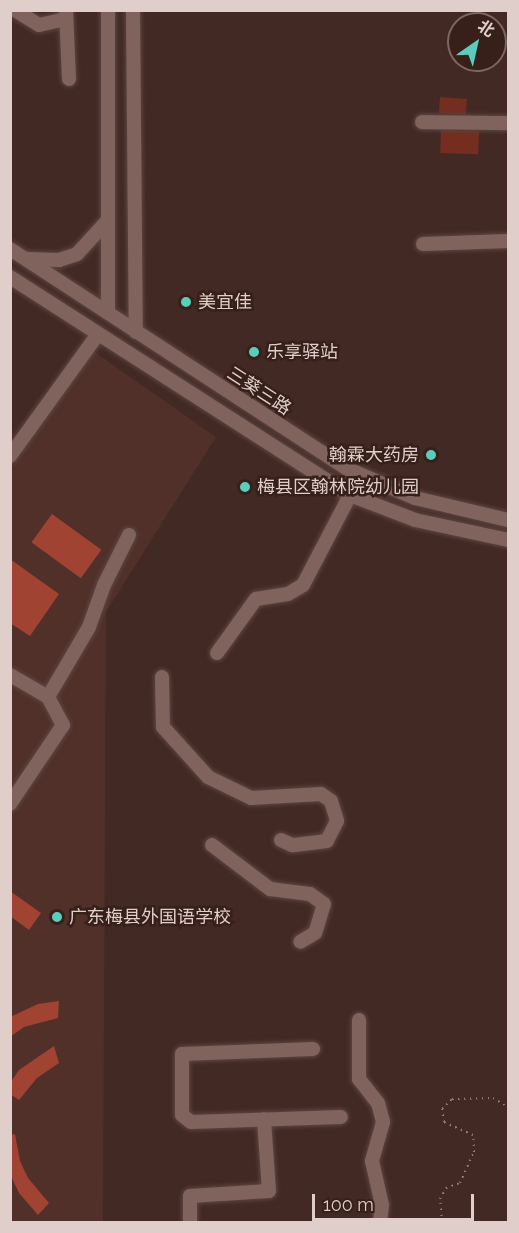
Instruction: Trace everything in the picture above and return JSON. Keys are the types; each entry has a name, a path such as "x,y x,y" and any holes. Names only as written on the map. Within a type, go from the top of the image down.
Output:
{"street":[{"path":"15,10 39,26 66,15 69,79"},
{"path":"108,10 108,313"},
{"path":"133,10 136,332"},
{"path":"422,122 508,123"},
{"path":"27,259 59,260 77,254 108,220"},
{"path":"423,244 508,241"},
{"name":"三葵三路","path":"10,249 348,469 415,498 508,520"},
{"path":"10,278 350,495 415,520 508,540"},
{"path":"10,456 98,334"},
{"path":"217,653 256,599 288,594 303,585 350,495"},
{"path":"48,697 89,627 104,585 129,535"},
{"path":"10,675 48,697 63,725 10,804"},
{"path":"162,678 163,727 208,777 251,798 321,794 331,801 338,821 327,840 292,844 281,840"},
{"path":"212,845 270,890 310,894 324,904 315,933 300,942"},
{"path":"359,1020 359,1079 378,1103 383,1122 372,1161 382,1205 380,1222"},
{"path":"313,1049 182,1054 182,1116 191,1122 341,1117"},
{"path":"190,1222 190,1196 269,1191 264,1119"}],"path":[{"path":"442,1222 440,1199 446,1188 460,1183 474,1152 472,1135 444,1122 442,1108 452,1099 493,1098 508,1107 508,1118"}],"shaded area":[{"path":"440,97 467,99 466,115 439,113"},
{"path":"441,130 479,131 478,154 440,153"},
{"name":"广东梅县外国语学校","path":"83,344 216,437 106,612 103,1222 11,1222 11,443"}],"building":[{"path":"52,514 101,550 81,578 31,542"},
{"path":"10,559 59,594 30,636 10,623"},
{"path":"10,891 41,913 29,930 10,916"},
{"path":"59,1001 58,1018 24,1027 10,1037 10,1017 38,1004"},
{"path":"54,1046 59,1063 37,1078 19,1100 10,1094 10,1083 19,1070"},
{"path":"15,1134 20,1161 28,1178 49,1203 38,1215 19,1193 10,1174 10,1135"}],"place":[{"name":"美宜佳","path":"186,302"},
{"name":"乐享驿站","path":"254,352"},
{"name":"翰霖大药房","path":"431,455"},
{"name":"梅县区翰林院幼儿园","path":"245,487"},
{"name":"广东梅县外国语学校","path":"57,917"}]}
